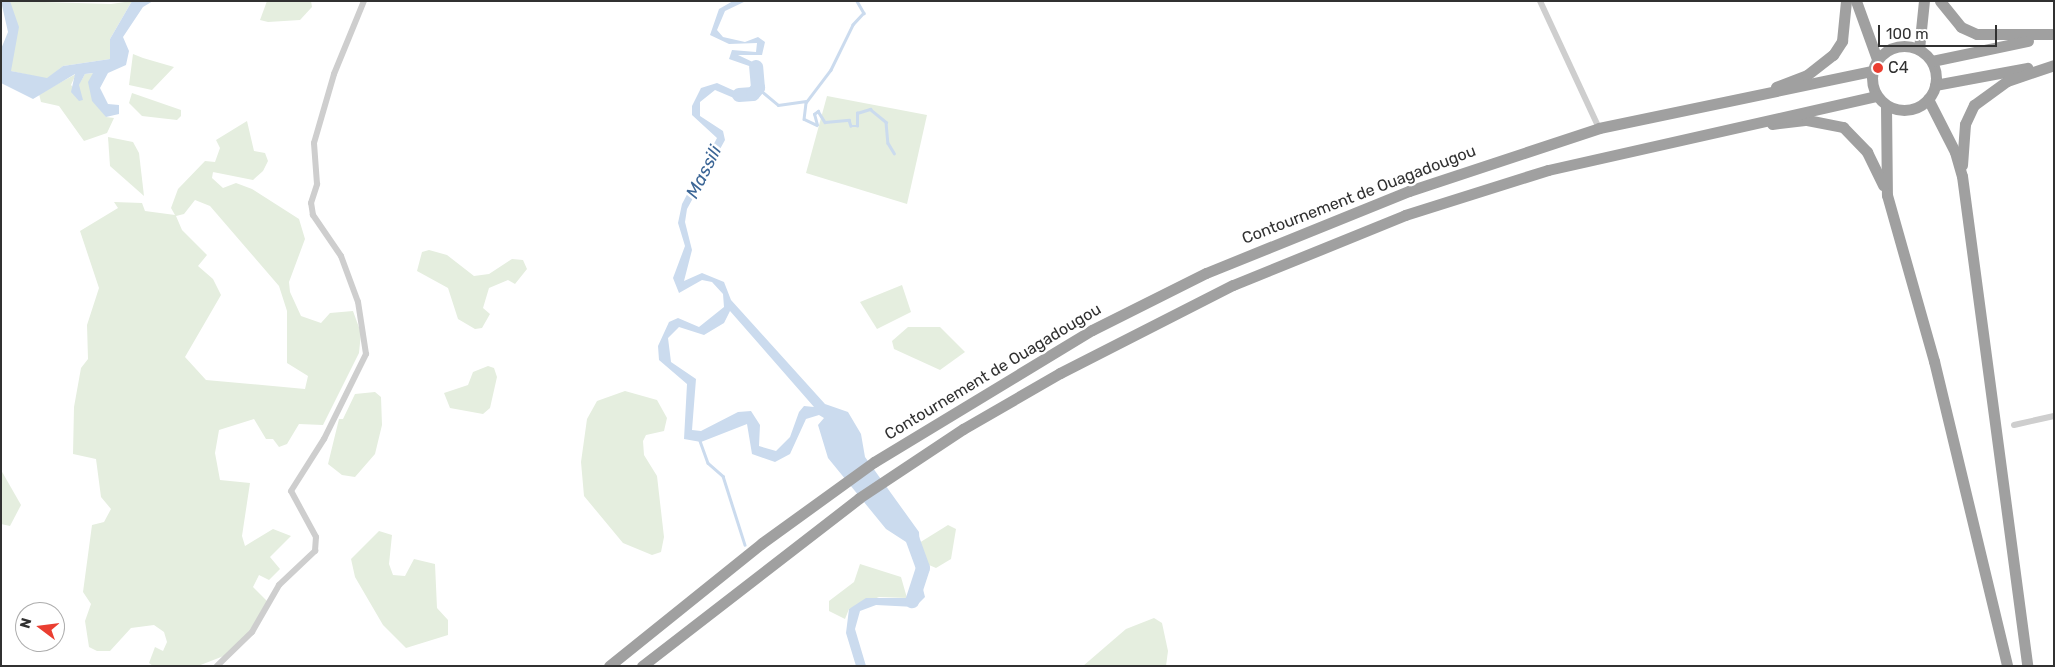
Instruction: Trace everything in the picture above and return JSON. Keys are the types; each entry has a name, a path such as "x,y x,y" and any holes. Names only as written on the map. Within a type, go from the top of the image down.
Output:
{"highway":[{"path":"1755,93 1807,75 1833,55 1842,41 1846,1"},
{"path":"1856,1 1877,59"},
{"path":"1918,49 1924,1"},
{"path":"1940,1 1961,27 1977,34 2054,34"},
{"path":"1932,62 2054,34"},
{"path":"1898,46 1918,49 1932,62 1935,85 1928,99 1910,110 1886,105 1877,96 1872,71 1877,59 1898,46"},
{"path":"1935,85 2054,64"},
{"path":"1962,176 1965,124 1974,105 2006,81 2054,64"},
{"name":"Contournement de Ouagadougou","path":"609,666 874,462 1092,330 1206,273 1400,194 1599,128 1755,93 1872,71"},
{"name":"Contournement de Ouagadougou","path":"642,666 859,498 886,480 1060,373 1233,285 1405,216 1548,170 1877,96"},
{"path":"1928,99 1955,152 1962,176 2027,666"},
{"path":"1886,105 1887,195"},
{"path":"1760,123 1807,120 1842,127 1867,152 1887,195 1934,361 2006,666"}],"street":[{"path":"217,666 252,632 279,585 315,551 316,537 291,491 324,439 366,354 358,302 341,256 313,215 312,203 317,184 314,143 334,74 364,1"},
{"path":"1540,1 1599,128"},
{"path":"2014,425 2054,416"}],"green space":[{"path":"10,1 111,4 132,1 110,39 110,59 63,66 47,79 11,71 11,52 16,42"},
{"path":"267,1 311,1 312,7 300,20 268,22 260,20"},
{"path":"133,54 174,67 152,90 129,85"},
{"path":"94,73 106,117 114,118 107,133 84,141 59,106 41,102 39,94 76,74 71,85 80,94 77,88 85,74"},
{"path":"132,93 181,110 181,116 177,120 142,116 129,103"},
{"path":"827,96 927,115 907,204 806,173"},
{"path":"247,121 254,151 265,153 268,161 263,171 253,180 213,172 212,178 223,188 236,183 252,189 299,219 305,239 289,282 290,292 301,316 321,323 330,313 353,311 361,333 359,353 323,425 299,424 287,444 279,447 273,439 266,439 254,419 219,430 215,453 220,480 250,483 242,536 245,546 273,529 291,536 270,557 280,569 269,580 259,575 253,587 269,603 234,652 198,666 153,666 149,663 155,647 163,651 167,642 164,632 154,625 131,628 110,651 97,651 89,647 85,621 91,604 83,592 92,525 104,522 111,509 101,497 96,459 73,454 74,407 81,368 88,359 87,325 99,288 80,231 118,208 114,202 142,203 145,211 175,215 171,208 178,189 205,161 215,162 220,148 216,140","holes":["195,200 210,206 279,286 287,311 287,363 308,376 305,389 206,380 185,357 221,295 213,279 198,266 207,255 182,230 176,216 184,214"]},
{"path":"108,137 133,142 139,153 144,196 110,166"},
{"path":"429,250 447,255 474,276 489,274 512,259 523,260 527,269 515,284 508,280 489,288 483,308 490,314 482,328 475,329 458,319 448,288 417,271 422,252"},
{"path":"902,285 911,312 877,329 860,302"},
{"path":"908,327 940,327 965,352 940,370 894,349 892,341"},
{"path":"488,366 494,368 497,377 490,408 483,414 450,408 444,393 468,385 473,372"},
{"path":"625,391 657,400 667,418 664,431 646,435 643,441 644,455 657,476 664,537 661,552 652,555 623,543 584,496 581,462 587,419 597,401"},
{"path":"375,392 381,397 382,425 375,454 355,477 342,475 328,464 339,419 343,419 355,394"},
{"path":"1,470 21,505 10,526 1,524"},
{"path":"948,525 956,529 951,559 936,568 922,562 919,543"},
{"path":"379,531 392,535 389,564 393,575 405,576 414,559 435,564 437,608 448,620 448,635 406,648 383,625 355,577 351,559"},
{"path":"860,564 901,577 907,598 879,597 849,609 845,619 829,611 829,601 854,582"},
{"path":"1154,618 1162,623 1168,651 1166,666 1083,666 1126,629"}],"water":[{"path":"1,1 10,1 19,27 11,71 47,78 63,66 110,59 110,39 132,1 153,1 143,7 123,37 129,51 126,65 108,73 100,88 108,104 119,105 119,114 106,117 92,101 88,82 93,73 85,74 79,85 83,100 79,101 71,92 75,74 33,99 1,83 1,49 8,32"},
{"path":"733,1 746,1 725,11 717,30 723,37 745,42 758,37 765,42 762,55 738,55 757,64 760,83 756,82 752,67 729,59 732,50 756,52 757,43 729,44 710,35 719,9"},
{"path":"717,83 737,92 754,90 756,95 741,101 715,90 700,102 700,116 723,131 725,140 687,209 685,222 692,250 684,281 702,273 724,282 731,300 825,404 848,412 861,434 865,457 919,532 920,551 886,529 828,458 818,425 824,418 819,415 806,419 790,454 775,462 752,454 747,424 701,442 684,439 687,384 659,360 658,346 669,322 678,318 699,327 724,307 723,294 712,282 702,280 679,293 673,278 685,246 678,223 682,204 717,138 692,115 692,106 701,88","holes":["730,311 814,407 804,406 799,412 790,437 776,451 759,446 760,425 751,411 738,412 701,431 692,430 696,379 671,362 668,338 679,327 704,335 724,323"]},
{"path":"917,585 922,585 925,597 915,607 876,605 860,611 855,629 866,666 856,666 846,633 849,609 866,598 907,598"}],"waterway":[{"path":"857,1 864,13 853,25 831,70 806,103 804,119 817,125 814,114 818,111 825,122 849,120 851,126 857,126 857,113 870,109 886,122 888,143 894,153"},
{"name":"Massili","path":"739,95 753,94 758,88 756,67"},
{"path":"758,88 778,105 806,101"},
{"path":"700,441 708,463 723,476 745,545"},
{"name":"Massili","path":"911,535 923,568 912,601"}],"place":[{"name":"C4","path":"1878,68"}]}
